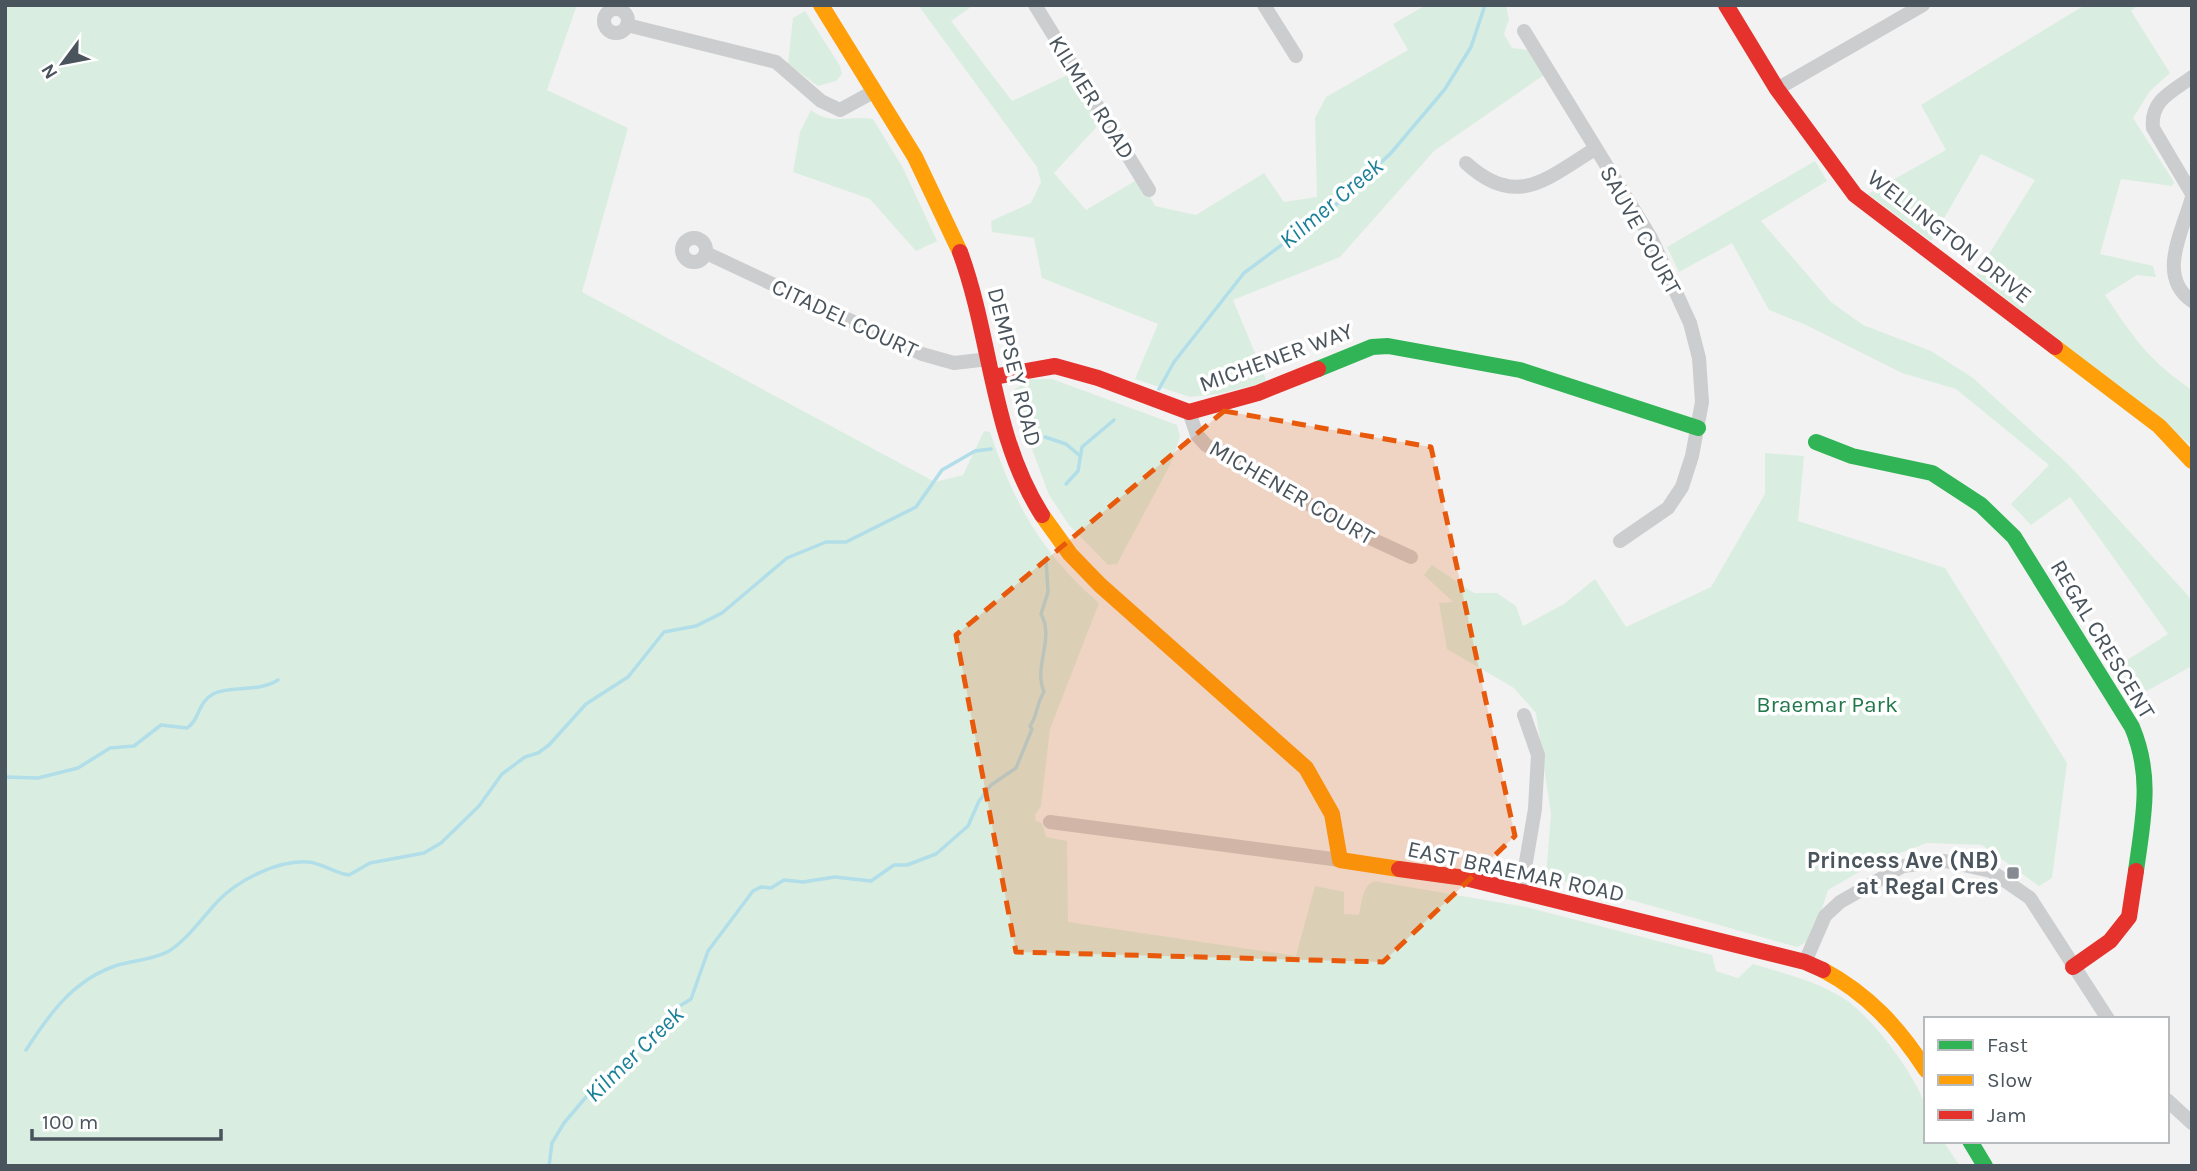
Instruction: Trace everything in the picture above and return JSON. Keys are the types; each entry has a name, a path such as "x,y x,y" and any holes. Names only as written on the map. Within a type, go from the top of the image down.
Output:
{"street":[{"name":"DEMPSEY ROAD","path":"821,5 924,174 950,228 974,292 1002,423 1019,473 1055,536 1100,585 1306,768 1332,814 1340,860"},
{"name":"KILMER ROAD","path":"1035,5 1149,190"},
{"path":"1264,5 1296,56"},
{"name":"WELLINGTON DRIVE","path":"1726,5 1777,89 1856,195 2159,426 2192,461"},
{"path":"1777,89 1923,5"},
{"path":"627,24 776,62 821,101 840,110 875,91"},
{"name":"SAUVE COURT","path":"1524,31 1651,238 1690,323 1699,358 1702,402 1698,428 1682,486 1668,508 1619,541"},
{"path":"2192,77 2156,103 2151,116 2152,128 2192,195 2172,266 2173,278 2183,295 2192,301"},
{"path":"1466,163 1482,178 1507,186 1534,186 1595,149"},
{"name":"CITADEL COURT","path":"706,253 922,354 954,363 989,359"},
{"name":"MICHENER WAY","path":"993,377 1055,366 1098,378 1189,412 1258,393 1372,347 1388,346 1520,370 1698,428"},
{"name":"MICHENER COURT","path":"1189,412 1197,435 1206,445 1361,534 1411,556"},
{"name":"REGAL CRESCENT","path":"1816,442 1852,456 1932,474 1981,505 2014,537 2132,727 2143,754 2146,798 2129,917 2110,940 2073,967"},
{"path":"1521,891 1535,809 1538,755 1524,715"},
{"name":"EAST BRAEMAR ROAD","path":"1050,821 1465,878 1805,962 1842,979 1880,1007 1924,1067"},
{"path":"1805,962 1825,916 1840,902 1903,866 1945,861 1991,871 2029,898 2107,1017"},
{"path":"2169,1102 2192,1123"},
{"path":"1971,1143 1985,1166"}],"highlighted area":[{"path":"1224,411 1431,447 1515,836 1383,962 1016,952 956,635"}],"green space":[{"path":"5,5 577,5 547,90 628,128 582,292 935,482 963,475 984,431 990,432 1009,482 1045,546 1099,603 1050,729 1041,806 1035,815 1036,821 1042,823 1046,837 1067,841 1068,922 1296,956 1315,886 1344,892 1344,914 1359,915 1364,892 1374,881 1526,907 1712,955 1716,971 1738,978 1753,964 1822,987 1854,1006 1892,1048 1922,1096 1924,1143 1944,1143 1960,1166 5,1166"},
{"path":"918,5 974,5 951,21 1012,101 1072,73 1103,120 1054,173 1086,210 1140,178 1155,206 1196,215 1264,173 1284,202 1317,197 1315,118 1326,97 1408,50 1393,24 1426,5 1506,5 1509,19 1504,34 1512,48 1528,50 1544,75 1434,151 1340,257 1233,300 1267,382 1218,394 1190,397 1135,379 1158,324 1042,278 1034,238 992,232 991,221 1031,203 1041,182 1037,167"},
{"path":"2085,5 2138,5 2131,11 2170,73 2150,91 2133,118 2174,182 2172,186 2121,179 2100,254 2153,266 2156,277 2137,275 2105,295 2153,358 2192,390 2192,446 1976,275 2035,180 1981,154 1931,241 1868,194 1946,150 1921,105"},
{"path":"805,11 840,66 842,74 836,81 818,86 788,64 793,18"},
{"path":"811,110 826,118 873,119 903,168 937,241 916,251 870,199 793,172 800,132"},
{"path":"1815,161 1827,181 1761,221 1831,302 1863,325 1931,351 1973,378 2069,465 2192,600 2192,666 2134,698 2116,667 2168,634 2070,497 2031,525 2011,504 2049,465 1956,389 1902,373 1806,325 1769,310 1732,243 1679,272 1667,247"},
{"path":"1031,379 1052,379 1177,425 1180,437 1170,465 1117,564 1108,565 1069,525 1049,495 1016,406 1015,389"},
{"name":"Braemar Park","path":"1765,453 1804,456 1798,521 1945,568 2067,763 2052,878 2039,886 1982,845 1927,843 1878,861 1828,890 1812,939 1797,947 1546,876 1551,814 1536,713 1514,688 1447,649 1439,603 1453,602 1424,575 1432,565 1474,593 1497,593 1516,606 1523,626 1564,604 1595,579 1626,627 1711,587 1765,494"}],"waterway":[{"name":"Kilmer Creek","path":"1159,389 1174,362 1244,273 1338,203 1391,153 1445,89 1471,47 1485,5"},
{"name":"Kilmer Creek","path":"1066,484 1078,471 1082,447 1114,420"},
{"path":"1045,437 1066,444 1079,455"},
{"path":"26,1050 44,1023 76,988 102,971 169,951 189,934 226,893 259,873 284,864 308,862 349,875 370,863 424,853 441,843 479,806 502,774 525,757 538,753 549,745 586,704 628,677 664,632 696,626 722,613 787,558 826,542 846,542 916,507 942,470 975,451 991,449"},
{"name":"Kilmer Creek","path":"549,1166 552,1143 564,1123 592,1090 628,1062 639,1044 665,1025 678,1007 691,999 708,951 753,891 761,887 771,888 784,880 803,882 835,877 871,881 894,865 907,865 936,854 968,826 979,801 991,785 1016,768 1044,692 1041,672 1046,633 1041,614 1048,592 1046,559"},
{"path":"5,777 38,778 78,768 110,748 134,746 161,725 187,728 204,702 213,694 261,686 278,680"}],"traffic: fast":[{"path":"1318,369 1372,347 1388,346 1520,370 1698,428"},
{"path":"1816,442 1852,456 1932,473 1981,505 2014,537 2132,727 2144,781 2143,816 2136,871"},
{"path":"1971,1143 1985,1166"}],"traffic: slow":[{"path":"821,5 915,157 960,252"},
{"path":"2055,347 2159,426 2192,461"},
{"path":"1042,515 1070,554 1100,585 1306,768 1332,814 1340,860 1399,869"},
{"path":"1823,970 1854,990 1881,1013 1924,1067"}],"traffic: jam":[{"path":"1726,5 1777,89 1855,195 2055,347"},
{"path":"960,252 971,285 1002,420 1025,484 1042,515"},
{"path":"993,377 1055,366 1098,378 1189,412 1258,393 1318,369"},
{"path":"1399,869 1465,878 1805,962 1823,970"},
{"path":"2073,967 2110,941 2129,917 2136,871"}],"place":[{"name":"Princess Ave (NB) at Regal Cres","path":"2013,873"}]}
